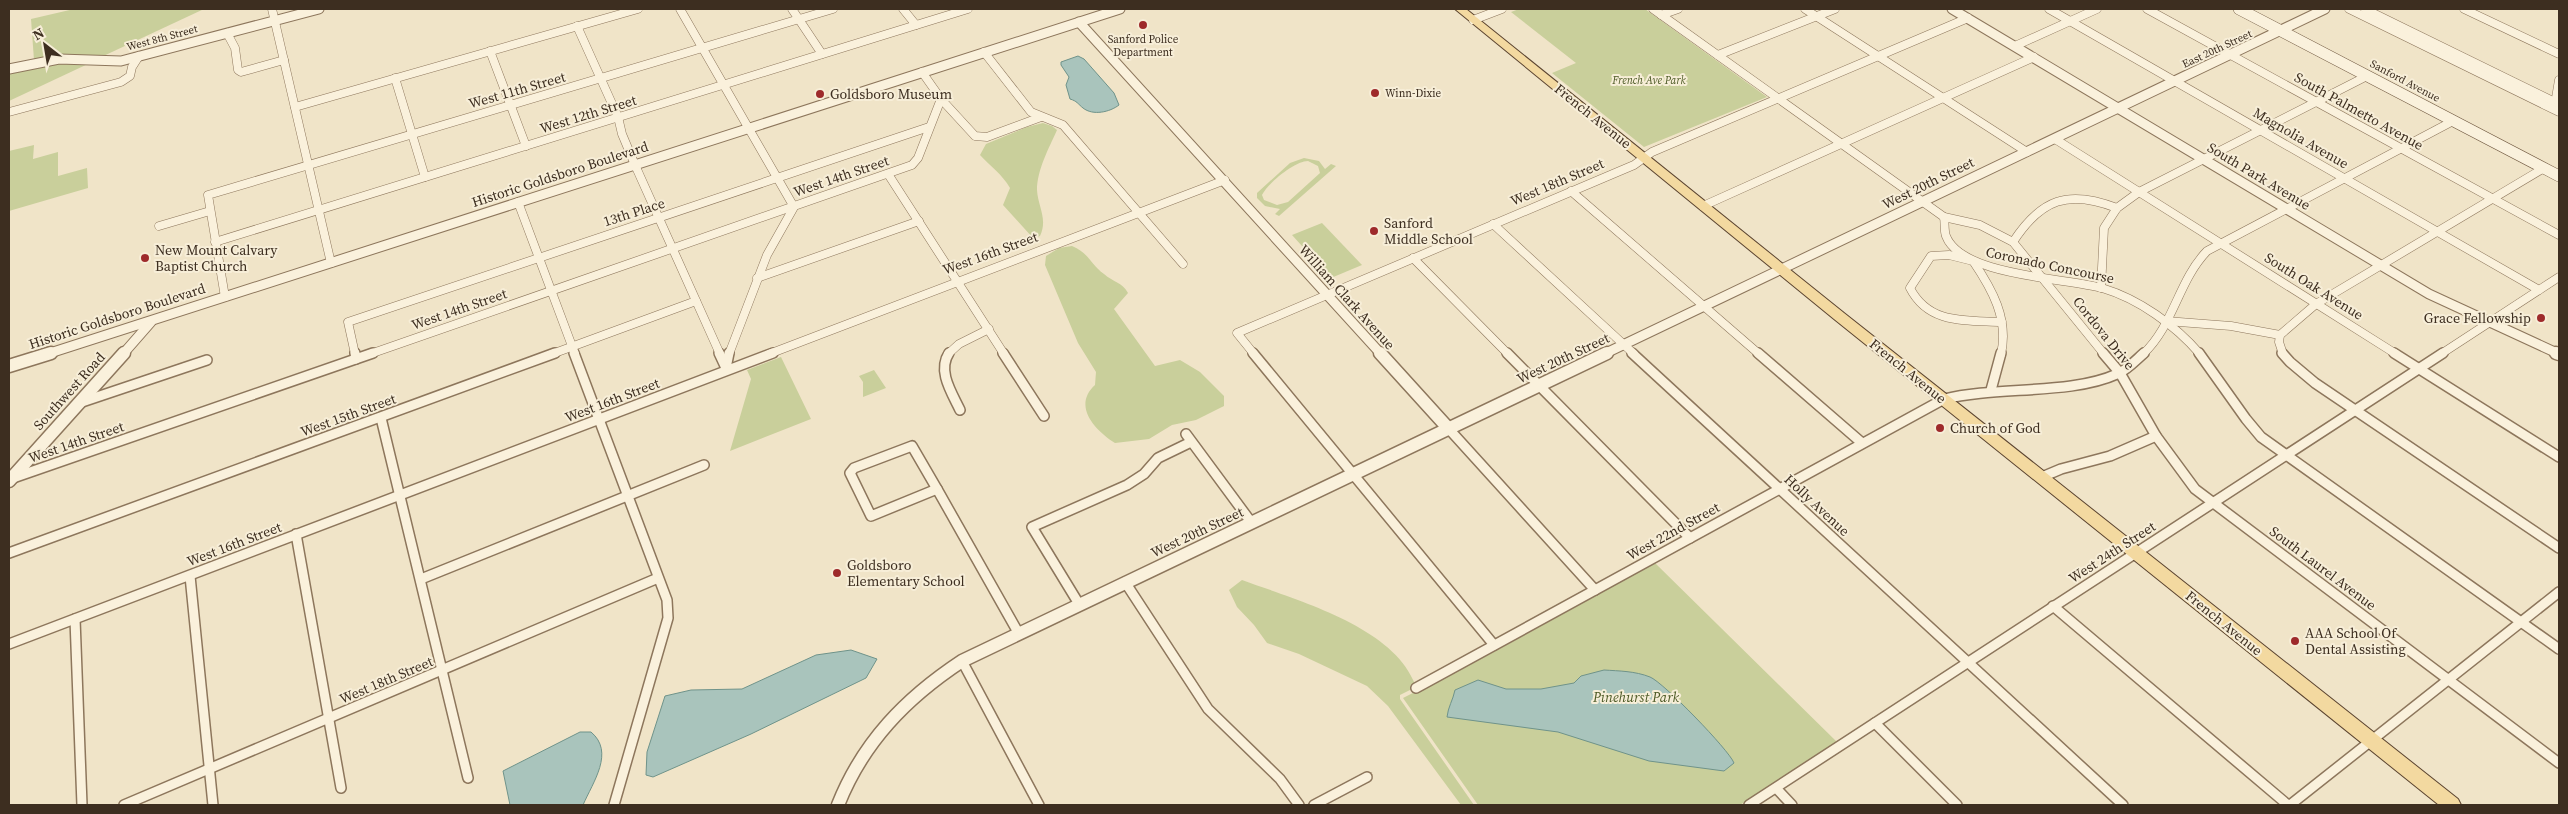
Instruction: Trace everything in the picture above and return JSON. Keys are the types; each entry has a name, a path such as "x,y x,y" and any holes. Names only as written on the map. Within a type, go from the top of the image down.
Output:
{"main road":[{"name":"French Avenue","path":"1460,9 1782,270 2452,805"},
{"name":"Sanford Avenue","path":"2239,9 2559,176"}],"street":[{"path":"272,9 332,263"},
{"name":"West 8th Street","path":"9,69 59,59 100,62 139,56 319,9"},
{"path":"295,107 638,9"},
{"path":"680,9 794,207 767,255 757,278 730,346 726,368"},
{"path":"792,9 822,54"},
{"name":"West 11th Street","path":"210,211 208,195 832,9"},
{"path":"903,9 916,24"},
{"name":"West 12th Street","path":"215,242 968,9"},
{"name":"Historic Goldsboro Boulevard","path":"9,366 1120,9"},
{"path":"1473,20 1502,9"},
{"path":"1653,9 1944,217"},
{"path":"1661,15 1678,9"},
{"path":"1805,9 2028,152"},
{"path":"1718,55 1835,9"},
{"name":"South Park Avenue","path":"1955,9 2286,210 2429,294 2559,354"},
{"name":"Magnolia Avenue","path":"2049,9 2539,290"},
{"path":"2015,46 2097,9"},
{"name":"South Palmetto Avenue","path":"2147,9 2559,234"},
{"name":"East 20th Street","path":"2118,108 2325,9"},
{"path":"2349,9 2559,112"},
{"path":"2365,9 2559,104"},
{"path":"2464,9 2559,54"},
{"path":"2475,9 2559,48"},
{"name":"West 18th Street","path":"1353,474 1237,333 1634,165 1652,152 1968,18"},
{"name":"William Clark Avenue","path":"1079,22 1225,180 1326,295 1595,590"},
{"path":"577,26 618,117 622,134 635,165 726,368"},
{"path":"226,33 235,48 238,70 241,72 284,60"},
{"path":"490,51 526,146"},
{"path":"984,52 1031,112 1063,124 1183,264"},
{"path":"9,112 121,82 130,76 132,66 139,56"},
{"path":"1703,206 2034,58"},
{"path":"922,72 941,99 971,133 978,137 987,137 1041,117"},
{"path":"2100,288 2104,228 2117,208 2139,192 2367,76"},
{"path":"395,78 425,177"},
{"path":"2559,80 2556,98 2559,104"},
{"path":"929,127 941,99"},
{"name":"West 20th Street","path":"838,805 852,773 885,724 926,685 962,661 2118,108"},
{"path":"2120,372 2149,347 2174,306 2181,285 2191,267 2208,251 2347,179 2453,121"},
{"name":"West 14th Street","path":"10,480 888,174 916,163 929,127"},
{"name":"13th Place","path":"356,359 348,322 929,127"},
{"name":"South Oak Avenue","path":"2055,139 2559,457"},
{"path":"2544,168 2316,304 2280,335 2278,347 2284,355 2315,383 2354,411 2559,548"},
{"path":"888,174 1044,416"},
{"name":"West 16th Street","path":"9,644 696,383 726,368 1225,180"},
{"path":"1571,191 1862,443"},
{"path":"2013,242 2034,214 2054,203 2075,199 2096,200 2117,208"},
{"path":"518,202 666,600 668,618 614,805"},
{"path":"159,226 210,211 225,297"},
{"name":"Cordova Drive","path":"1944,217 1959,217 1987,226 2013,242 2039,276 2098,343 2120,372 2156,436 2186,480 2214,503"},
{"name":"Coronado Concourse","path":"1944,217 1942,228 1946,236 1952,244 1973,261 2002,271 2100,288 2125,296 2166,321 2205,360 2245,421 2286,456 2559,649"},
{"path":"757,278 919,221"},
{"name":"Holly Avenue","path":"1493,224 2123,805"},
{"path":"1991,390 2004,340 2002,322 1990,290 1973,261 1949,255 1931,256 1910,288 1913,298 1922,306 1946,318 2002,322"},
{"path":"1413,258 1690,538"},
{"name":"West 24th Street","path":"1749,805 2559,278"},
{"name":"West 15th Street","path":"9,553 381,418 570,345 696,301"},
{"name":"Southwest Road","path":"10,480 152,320"},
{"path":"2166,321 2231,326 2280,335"},
{"path":"960,410 944,380 943,361 954,347 989,329"},
{"path":"79,403 207,360"},
{"name":"West 22nd Street","path":"1416,688 1944,399 1991,390 2061,386 2120,372"},
{"path":"381,418 468,778"},
{"path":"2042,477 2058,468 2093,461 2140,444 2156,436"},
{"path":"1079,604 1032,527 1127,485 1144,474 1158,458 1189,438 1252,522"},
{"path":"937,490 873,516 869,514 850,476 854,468 911,445 937,490 1019,634"},
{"path":"421,579 704,465"},
{"path":"1353,474 1494,645"},
{"name":"South Laurel Avenue","path":"2214,503 2559,763"},
{"path":"296,534 330,719 340,788"},
{"path":"190,576 213,805"},
{"name":"West 18th Street","path":"124,805 658,578"},
{"path":"1125,582 1208,710 1280,779 1299,805"},
{"path":"2053,606 2289,805 2559,592"},
{"path":"75,618 82,805"},
{"path":"962,661 1039,805"},
{"path":"1875,723 1957,805"},
{"path":"1314,805 1367,777"},
{"path":"1776,788 1792,805"}],"green space":[{"path":"74,9 204,9 97,59 34,60 31,19"},
{"name":"French Ave Park","path":"1519,9 1645,9 1767,97 1644,147 1552,73 1576,63 1511,12"},
{"path":"90,63 9,101 9,71 38,64"},
{"path":"1043,123 1057,130 1039,175 1037,190 1043,224 1040,236 1033,238 1003,205 1010,188 1007,183 980,155 986,144 1027,127"},
{"path":"34,145 33,159 58,152 58,176 87,168 88,188 9,211 9,151"},
{"path":"1304,158 1319,161 1325,169 1331,164 1336,166 1279,216 1275,214 1280,209 1265,206 1257,198 1257,193 1290,163","holes":["1308,161 1318,166 1320,173 1288,202 1277,205 1264,200 1262,195 1265,190 1289,169"]},
{"path":"1322,223 1362,265 1331,278 1292,235"},
{"path":"1072,246 1083,252 1107,277 1126,289 1128,293 1114,309 1155,366 1180,360 1200,372 1224,396 1224,406 1196,420 1172,425 1149,439 1115,443 1100,431 1089,417 1086,409 1088,393 1095,385 1096,372 1078,343 1045,265 1046,256 1059,248"},
{"path":"781,357 811,419 730,451 751,379 747,370"},
{"path":"874,370 886,388 863,397 863,382 859,376"},
{"name":"Pinehurst Park","path":"1655,563 1837,742 1740,805 1478,805 1403,698 1490,654"},
{"path":"1242,580 1315,606 1365,631 1386,646 1403,664 1415,684 1410,686 1412,689 1400,695 1400,699 1474,805 1461,805 1388,706 1367,686 1299,654 1267,643 1254,625 1237,607 1229,590"}],"water":[{"path":"1078,56 1084,59 1114,93 1119,105 1111,110 1092,112 1070,99 1066,85 1069,77 1061,62"},
{"path":"851,650 877,659 866,678 751,734 653,777 646,775 647,752 665,696 691,690 742,689 816,655"},
{"path":"1604,670 1639,674 1650,677 1657,682 1709,731 1734,763 1724,771 1649,761 1558,732 1447,717 1455,690 1478,680 1506,689 1541,689 1574,683 1581,676"},
{"path":"580,732 591,732 598,740 602,758 596,777 583,805 510,805 503,771"}],"place":[{"name":"Sanford Police Department","path":"1143,25"},
{"name":"Winn-Dixie","path":"1375,93"},
{"name":"Goldsboro Museum","path":"820,94"},
{"name":"Sanford Middle School","path":"1374,231"},
{"name":"New Mount Calvary Baptist Church","path":"145,258"},
{"name":"Grace Fellowship","path":"2541,318"},
{"name":"Church of God","path":"1940,428"},
{"name":"Goldsboro Elementary School","path":"837,573"},
{"name":"AAA School Of Dental Assisting","path":"2295,641"}]}
